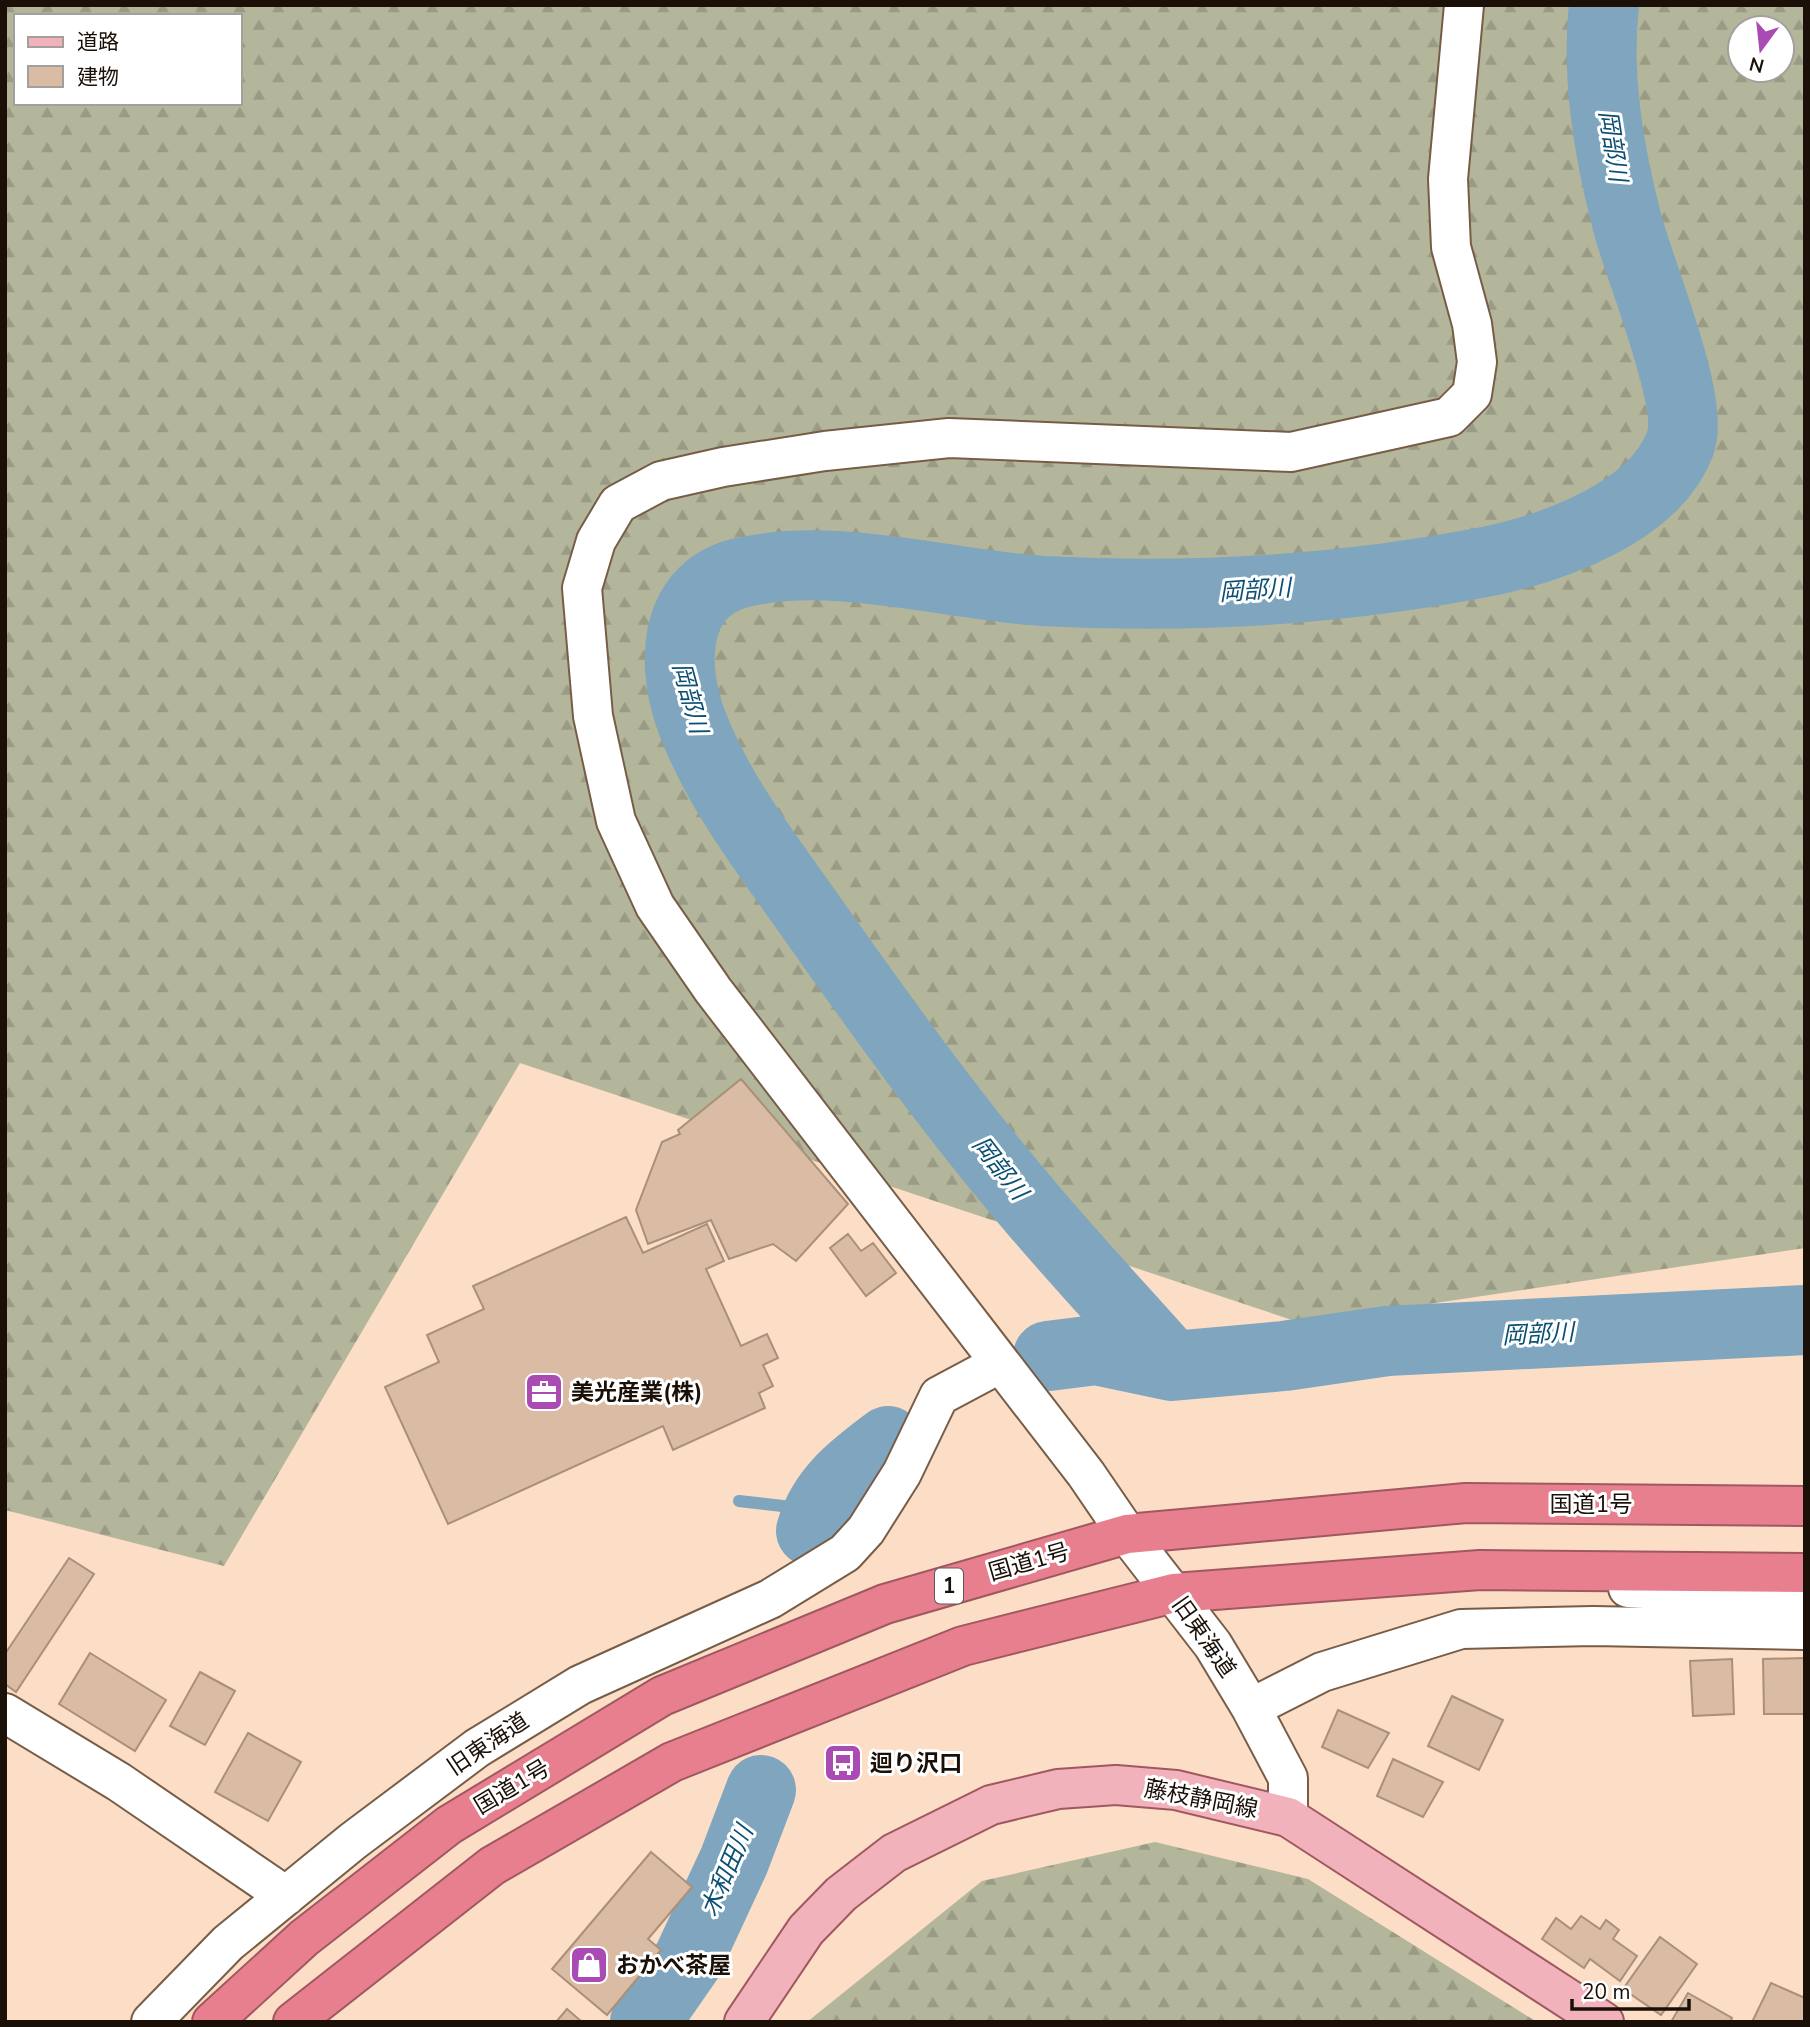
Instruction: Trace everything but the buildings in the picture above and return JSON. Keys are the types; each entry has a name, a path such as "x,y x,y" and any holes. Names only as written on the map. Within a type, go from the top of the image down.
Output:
{"highway":[{"name":"国道1号","path":"212,2022 304,1938 449,1825 662,1696 885,1604 1127,1534 1466,1503 1805,1506"},
{"path":"293,2022 492,1866 672,1762 963,1646 1174,1593 1480,1570 1805,1573"}],"main road":[{"name":"藤枝静岡線","path":"744,2022 806,1930 841,1894 894,1853 991,1805 1058,1789 1116,1785 1176,1790 1288,1817 1604,2022"}],"street":[{"name":"旧東海道","path":"1288,1817 1288,1778 1251,1708 1213,1645 1127,1534 1086,1474 713,989 654,906 616,821 593,716 582,588 596,541 618,504 661,481 723,467 825,451 948,438 1291,452 1449,417 1472,394 1477,362 1472,324 1451,247 1448,178 1464,5"},
{"name":"旧東海道","path":"151,2022 228,1943 353,1841 477,1748 579,1685 770,1599 845,1553 866,1530 902,1473 939,1396 999,1364"},
{"path":"1480,1570 1577,1586 1805,1598"},
{"path":"1251,1708 1322,1672 1461,1629 1593,1626 1805,1630"},
{"path":"5,1713 120,1782 286,1896"}],"green space":[{"path":"5,5 1805,5 1805,1248 1301,1323 520,1063 224,1566 5,1510"},
{"path":"1155,1842 1308,1879 1537,2022 807,2022 982,1881"}],"waterway":[{"name":"岡部川","path":"1172,1366 1051,1231 976,1141 780,874 732,802 704,752 693,725 681,681 682,635 689,615 700,597 717,582 740,573 776,567 852,567 1043,591 1155,594 1267,590 1379,579 1516,555 1572,536 1626,507 1648,489 1667,468 1680,444 1683,424 1673,368 1633,244 1615,169 1603,87 1604,5"},
{"name":"岡部川","path":"1048,1356 1096,1350 1172,1366 1284,1356 1387,1341 1805,1320"},
{"name":"木和田川","path":"811,1531 823,1503 841,1480 888,1441"},
{"path":"739,1501 817,1510"},
{"name":"木和田川","path":"645,2022 688,1960 734,1861 761,1790"}],"place":[{"name":"美光産業(株)","path":"544,1392"},
{"name":"迴り沢口","path":"843,1763"},
{"name":"おかべ茶屋","path":"589,1965"}]}
